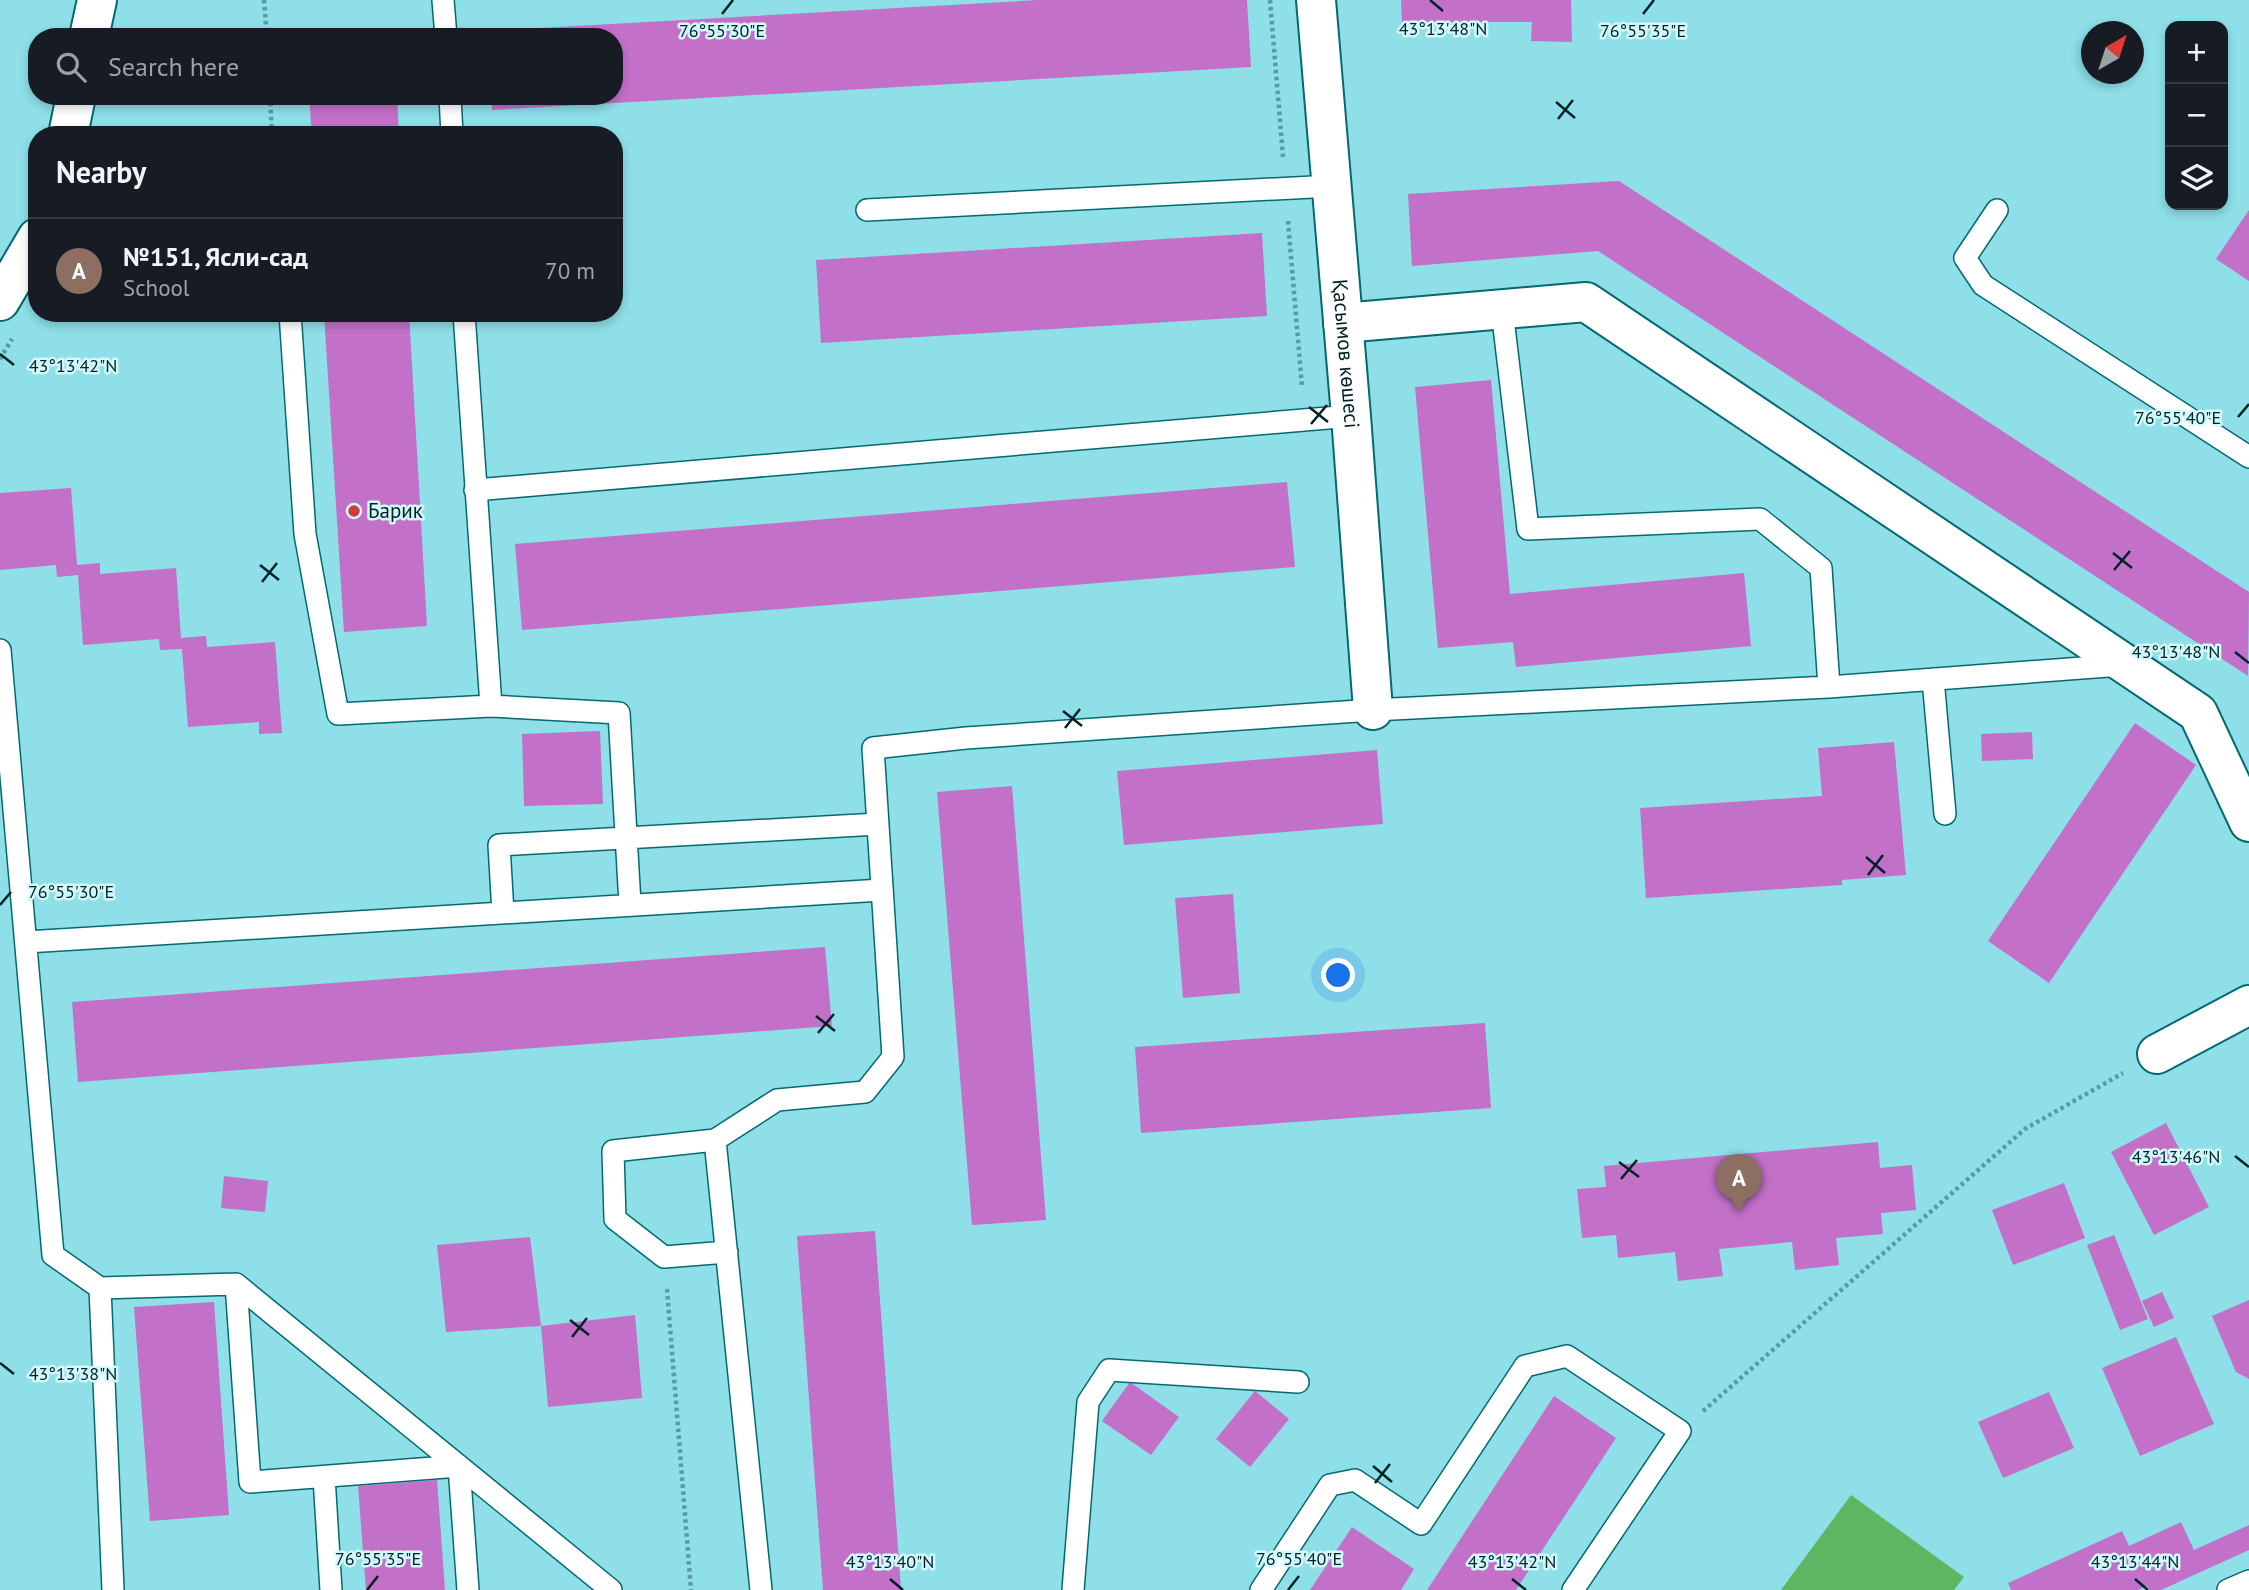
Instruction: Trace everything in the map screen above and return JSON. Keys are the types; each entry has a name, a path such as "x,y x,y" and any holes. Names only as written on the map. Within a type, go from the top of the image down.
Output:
{"street":[{"path":"91,28 97,0"},
{"name":"Қасымов көшесі","path":"1316,0 1373,710"},
{"path":"70,126 74,105"},
{"path":"0,301 28,253"},
{"path":"1343,323 1586,302 2198,713 2249,822"},
{"path":"2157,1054 2249,1005"}],"lane":[{"path":"443,0 445,28"},
{"path":"450,105 452,126"},
{"path":"867,210 1332,186"},
{"path":"1997,210 1965,258 1983,285 2249,457"},
{"path":"1502,310 1528,529 1760,519 1821,568 1829,687"},
{"path":"291,322 305,534 338,714 491,706 619,713 630,904"},
{"path":"465,322 491,706"},
{"path":"475,490 1351,416"},
{"path":"0,650 53,1255 100,1287 236,1284 611,1590"},
{"path":"727,1252 664,1257 615,1219 613,1151 715,1140 777,1100 864,1092 893,1057 873,747 966,738 1373,710 1829,687 2124,664"},
{"path":"1933,679 1945,814"},
{"path":"503,914 499,845 878,824"},
{"path":"26,942 882,891"},
{"path":"715,1140 761,1590"},
{"path":"236,1284 250,1482 459,1466"},
{"path":"100,1287 113,1590"},
{"path":"1261,1590 1330,1485 1355,1480 1421,1524 1525,1366 1567,1356 1680,1431 1573,1590"},
{"path":"1073,1590 1088,1402 1109,1370 1298,1382"},
{"path":"459,1466 468,1590"},
{"path":"324,1476 331,1590"},
{"path":"2228,1590 2249,1581"}],"path":[{"path":"264,0 266,28"},
{"path":"270,105 271,126"},
{"path":"1680,1431 2025,1129 2157,1054"},
{"path":"664,1257 691,1590"}],"green space":[{"path":"1851,1495 1964,1577 1954,1590 1781,1590"}],"building":[{"path":"1038,0 1247,0 1251,67 623,103 623,28 540,28"},
{"path":"1401,0 1571,0 1572,42 1531,41 1532,22 1402,22"},
{"path":"310,105 397,105 399,126 311,126"},
{"path":"492,105 580,105 492,110"},
{"path":"1619,181 2249,592 2248,676 1598,251 1412,266 1408,194"},
{"path":"2249,210 2249,281 2216,259"},
{"path":"1262,233 1267,316 821,343 816,260"},
{"path":"325,322 410,322 427,626 344,632"},
{"path":"1491,380 1510,594 1744,573 1751,646 1516,667 1513,642 1438,648 1415,387"},
{"path":"1287,482 1295,567 522,630 515,544"},
{"path":"71,488 77,565 100,563 100,574 176,568 181,638 206,636 207,647 275,642 282,733 259,734 259,722 188,727 182,649 160,650 159,639 83,645 78,575 57,577 56,565 0,570 0,493"},
{"path":"2135,723 2196,765 2049,983 1988,941"},
{"path":"600,731 603,804 524,806 522,734"},
{"path":"2032,732 2033,759 1982,761 1981,734"},
{"path":"1894,742 1906,875 1842,880 1842,885 1646,898 1640,808 1822,796 1818,748"},
{"path":"1377,750 1383,824 1124,845 1117,771"},
{"path":"1012,786 1046,1220 972,1225 937,792"},
{"path":"1233,894 1240,993 1183,998 1175,898"},
{"path":"825,947 832,1026 78,1082 72,1002"},
{"path":"1485,1023 1491,1108 1141,1133 1135,1047"},
{"path":"2166,1123 2209,1207 2154,1235 2111,1152"},
{"path":"1878,1142 1880,1168 1912,1165 1916,1210 1881,1213 1883,1234 1836,1238 1839,1265 1795,1270 1792,1242 1719,1249 1723,1276 1678,1281 1675,1252 1618,1258 1616,1235 1582,1238 1577,1189 1606,1187 1604,1166"},
{"path":"224,1176 268,1181 265,1212 221,1208"},
{"path":"2064,1183 2085,1238 2013,1265 1992,1210"},
{"path":"875,1231 901,1590 823,1590 797,1236"},
{"path":"2114,1235 2148,1319 2120,1330 2087,1245"},
{"path":"530,1237 541,1326 446,1332 437,1245"},
{"path":"2162,1292 2174,1318 2154,1327 2142,1301"},
{"path":"2249,1300 2249,1379 2236,1372 2212,1316"},
{"path":"214,1302 229,1515 150,1521 134,1307"},
{"path":"635,1315 642,1398 548,1407 541,1326"},
{"path":"2176,1337 2214,1424 2140,1456 2102,1368"},
{"path":"1130,1382 1179,1417 1151,1455 1102,1421"},
{"path":"1255,1391 1289,1419 1250,1467 1216,1439"},
{"path":"2049,1392 2074,1448 2003,1478 1978,1422"},
{"path":"1554,1396 1616,1438 1516,1590 1427,1590"},
{"path":"437,1480 445,1590 366,1590 358,1486"},
{"path":"2181,1522 2194,1550 2249,1525 2249,1550 2161,1590 2150,1590 2147,1586 2138,1590 2011,1590 2008,1583 2122,1531 2129,1546"},
{"path":"1352,1527 1414,1569 1401,1590 1310,1590"}],"place":[{"name":"Барик","path":"354,511"},
{"name":"№151, Ясли-сад","path":"1739,1212"}]}
